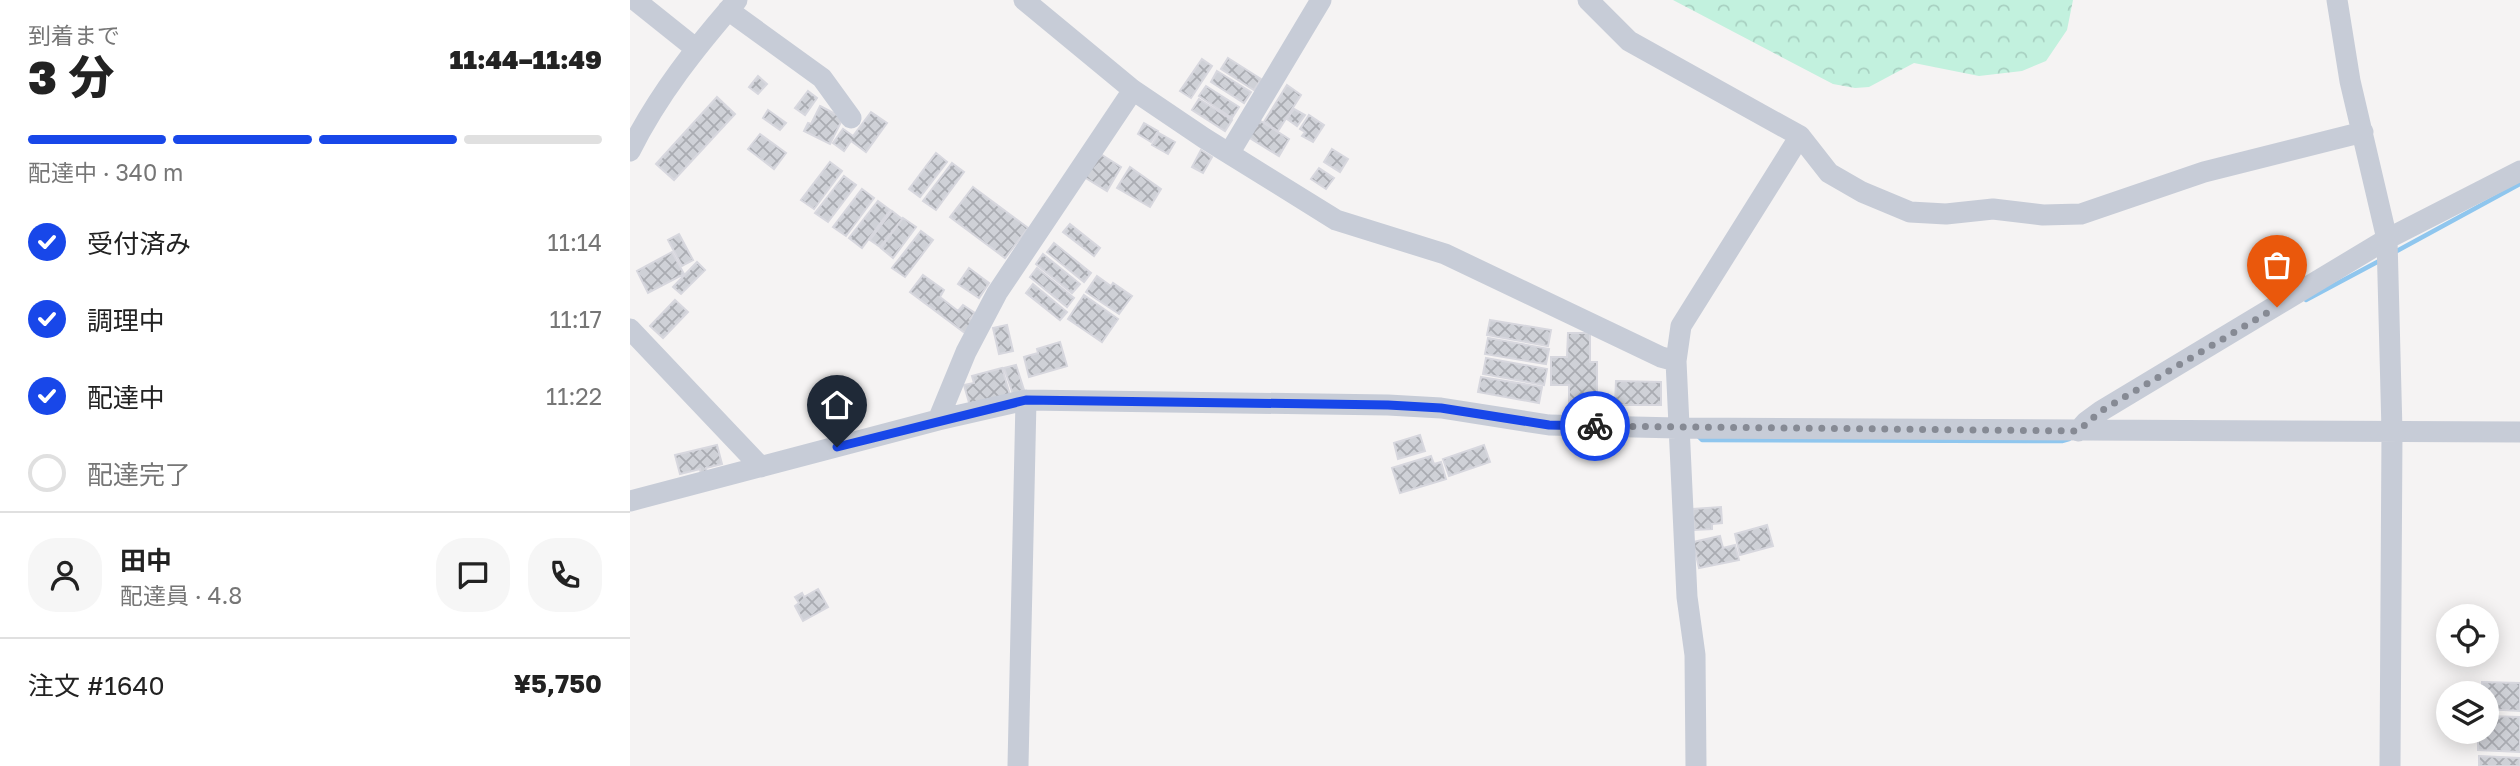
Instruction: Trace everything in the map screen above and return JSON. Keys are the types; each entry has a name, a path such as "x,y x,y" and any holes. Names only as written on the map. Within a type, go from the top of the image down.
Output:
{"street":[{"path":"635,0 695,48"},
{"path":"1024,0 1133,90 1204,138 1336,220 1445,254 1661,357 1676,360"},
{"path":"1230,152 1321,0"},
{"path":"1588,0 1629,41 1800,136 1829,173 1862,192 1910,212 1946,214 1993,209 2066,215 2096,210 2204,172 2363,132"},
{"path":"2337,0 2350,81 2387,239 2392,431 2390,766"},
{"path":"630,150 646,119 695,48 733,5 822,78 851,118"},
{"path":"938,421 966,352 997,293 1133,90"},
{"path":"1696,766 1695,654 1687,597 1677,428 1676,360 1681,326 1800,136"},
{"path":"2078,431 2101,411 2387,239 2520,171"},
{"path":"630,329 761,467"},
{"path":"1018,766 1026,400"},
{"path":"630,501 1026,400 1401,406 1441,408 1549,425 1677,428 2520,432"}],"green space":[{"path":"1673,0 2073,0 2067,30 2046,61 2022,71 1979,76 1914,63 1869,87 1855,88 1833,84"}],"building":[{"path":"1228,58 1261,79 1254,90 1221,69"},
{"path":"1202,59 1212,66 1191,98 1180,91"},
{"path":"1217,71 1251,92 1244,103 1211,82"},
{"path":"758,76 767,84 758,94 749,87"},
{"path":"1287,85 1301,95 1278,131 1264,122"},
{"path":"1206,86 1239,107 1232,118 1199,96"},
{"path":"808,91 817,98 805,115 795,108"},
{"path":"717,97 735,114 674,180 656,164"},
{"path":"1199,99 1232,120 1225,131 1192,110"},
{"path":"820,106 843,118 830,144 804,131 808,123 811,124"},
{"path":"1294,109 1305,115 1297,126 1287,119"},
{"path":"768,110 786,123 780,130 763,118"},
{"path":"871,112 887,123 866,152 851,141 844,151 833,143 843,129 853,136"},
{"path":"1309,115 1324,125 1313,142 1302,136 1305,132 1300,129"},
{"path":"1259,120 1289,139 1279,156 1248,137"},
{"path":"1144,123 1158,131 1151,142 1138,134"},
{"path":"1159,133 1175,142 1168,154 1152,145"},
{"path":"760,134 786,153 774,169 748,149"},
{"path":"1332,149 1348,159 1340,172 1324,162"},
{"path":"1201,150 1212,157 1203,173 1192,167"},
{"path":"936,153 947,162 920,197 909,189"},
{"path":"1099,153 1121,167 1107,191 1084,177"},
{"path":"830,162 842,171 814,209 801,200"},
{"path":"952,163 964,172 936,210 923,201"},
{"path":"1130,167 1161,189 1150,207 1117,188"},
{"path":"1319,168 1334,178 1326,189 1311,179"},
{"path":"844,176 856,185 828,222 815,213"},
{"path":"973,187 1028,228 1005,258 950,217"},
{"path":"862,189 874,198 846,236 833,227"},
{"path":"878,201 890,210 862,248 849,238"},
{"path":"892,211 902,219 880,247 870,240"},
{"path":"903,218 916,227 893,258 881,248"},
{"path":"1070,224 1100,248 1094,256 1063,232"},
{"path":"921,231 933,240 905,277 892,268"},
{"path":"679,234 693,260 682,266 668,240"},
{"path":"1054,243 1091,273 1084,282 1047,252"},
{"path":"672,252 684,274 648,293 637,271"},
{"path":"1043,254 1080,284 1072,293 1036,264"},
{"path":"697,262 705,270 681,294 673,287"},
{"path":"969,268 989,283 979,298 958,284"},
{"path":"1037,268 1074,298 1067,307 1030,277"},
{"path":"923,275 944,290 940,297 958,311 963,305 975,313 970,319 974,321 965,333 910,292"},
{"path":"1097,276 1132,296 1119,314 1086,292"},
{"path":"1033,284 1067,312 1060,320 1026,293"},
{"path":"1084,295 1118,319 1102,342 1068,319"},
{"path":"675,300 688,312 663,338 650,326"},
{"path":"1490,320 1551,330 1548,346 1487,335"},
{"path":"1007,325 1013,351 999,354 993,328"},
{"path":"1568,333 1590,333 1590,362 1597,362 1597,408 1569,408 1569,385 1551,385 1551,357 1567,357"},
{"path":"1488,338 1549,349 1546,364 1485,354"},
{"path":"1060,342 1067,366 1029,377 1024,357 1038,353 1037,349"},
{"path":"1486,358 1547,369 1544,385 1483,374"},
{"path":"1016,365 1024,390 1013,394 1004,368"},
{"path":"1002,368 1010,395 970,406 964,385 974,383 972,376"},
{"path":"1481,377 1542,387 1539,403 1478,392"},
{"path":"1616,381 1661,382 1661,405 1615,405"},
{"path":"1420,435 1425,451 1398,459 1394,443"},
{"path":"717,445 722,464 706,468 707,473 701,475 700,469 680,474 675,455"},
{"path":"1484,445 1490,462 1449,476 1443,459"},
{"path":"1431,456 1434,464 1441,462 1446,479 1400,493 1392,468"},
{"path":"1721,507 1722,523 1712,524 1712,529 1694,530 1693,509"},
{"path":"1767,525 1773,546 1740,555 1735,534"},
{"path":"1720,536 1723,548 1735,545 1739,560 1699,568 1693,542"},
{"path":"818,589 828,607 803,621 795,606 799,603 795,597 802,593 804,597"},
{"path":"2499,682 2520,683 2520,711 2499,710"},
{"path":"2499,716 2520,717 2520,752 2478,750 2478,744 2499,744"},
{"path":"2479,756 2520,758 2520,766 2479,766"}],"waterway":[{"path":"2395,252 2520,184"},
{"path":"2306,300 2381,260"},
{"path":"1698,436 1702,440 2069,439"}],"way so far":[{"path":"1595,426 2078,431 2101,411 2277,307"}],"route":[{"path":"837,447 1026,400 1388,405 1441,408 1549,425 1595,426"}]}
